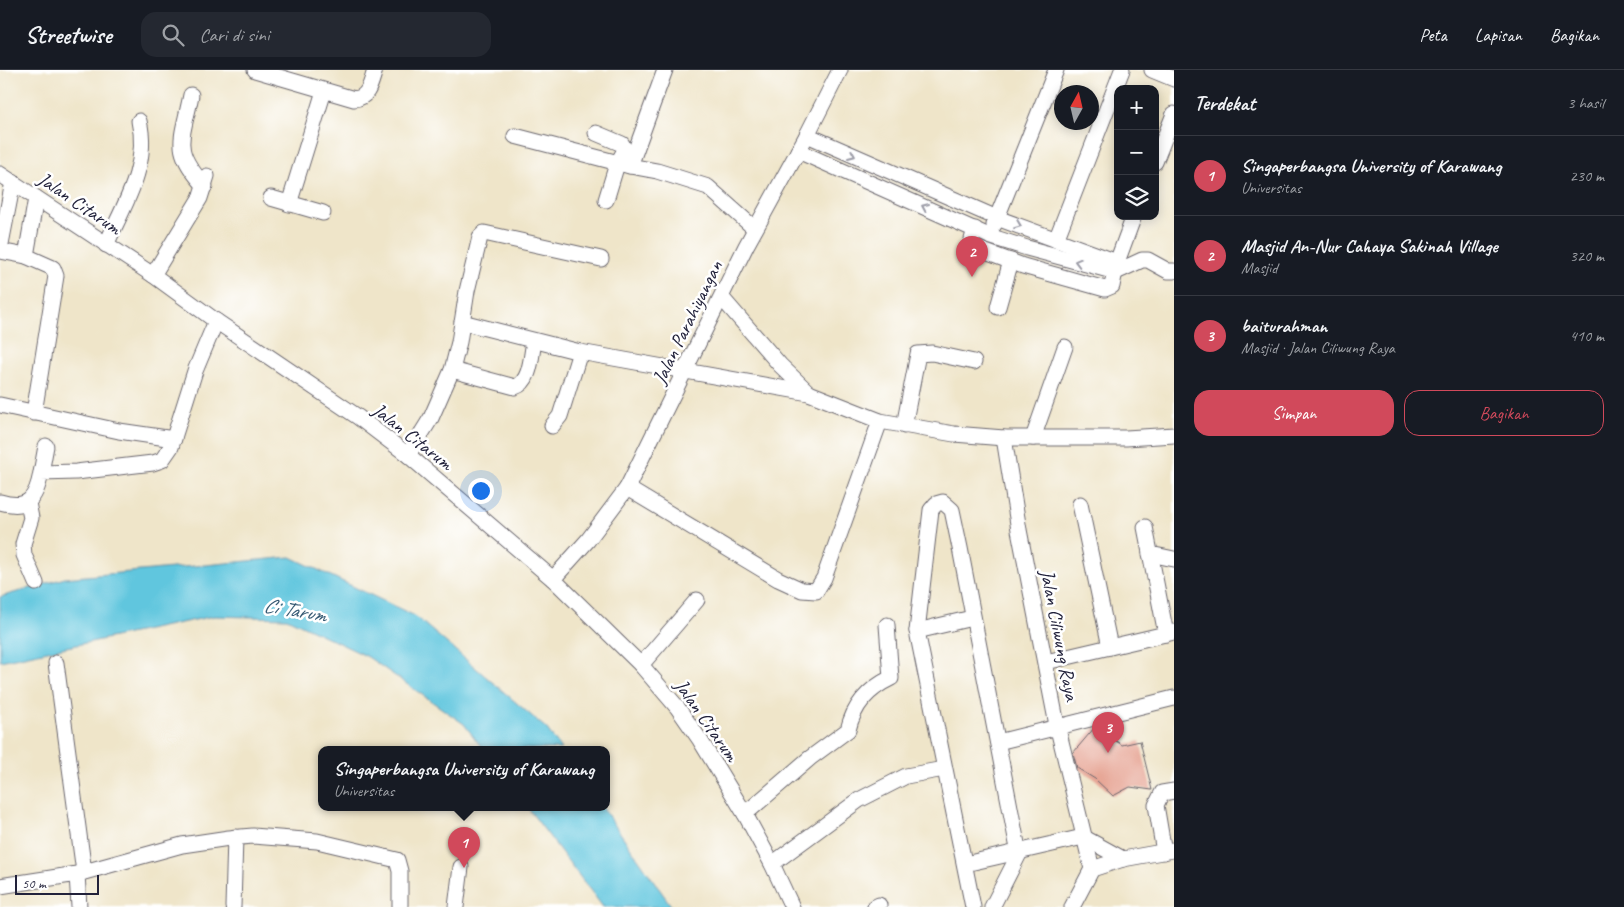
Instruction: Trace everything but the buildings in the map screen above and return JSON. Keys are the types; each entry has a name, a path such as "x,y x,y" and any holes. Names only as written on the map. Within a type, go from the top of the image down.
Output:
{"street":[{"path":"255,70 324,91 360,98 366,95 375,70"},
{"path":"606,200 624,165 665,70"},
{"name":"Jalan Parahiyangan","path":"553,579 588,540 627,488 755,229 807,135 840,70"},
{"path":"1056,70 998,218 971,243 973,247 1017,264 1105,289 1112,286 1133,220"},
{"path":"1056,240 1122,70"},
{"path":"1152,70 1174,78"},
{"path":"289,204 324,91"},
{"path":"153,275 200,198 206,181 187,167 181,153 191,96"},
{"path":"1159,152 1174,114"},
{"path":"106,245 139,171 143,138 139,121"},
{"path":"596,133 624,146 624,165"},
{"path":"807,135 998,218 1119,267"},
{"path":"514,136 624,165 657,171 708,187 755,229"},
{"path":"798,151 982,232 1028,248 1119,267 1148,260 1168,271 1174,271"},
{"name":"Jalan Citarum","path":"0,174 153,275 216,321 313,385 408,455 553,579 641,665 677,707 700,740 745,814 772,864 792,907"},
{"path":"13,182 0,250 26,256 53,268 56,276 34,413"},
{"path":"26,256 36,198"},
{"path":"271,198 322,212"},
{"path":"408,455 431,418 452,370 466,291 480,237 484,233 601,259"},
{"path":"998,307 1017,264 1028,248"},
{"path":"722,298 780,365 809,393"},
{"path":"41,473 76,472 153,463 167,455 174,439 195,371 216,321"},
{"path":"462,322 580,352 809,393 880,421 954,434 1004,438 1126,438 1174,435"},
{"path":"452,370 515,387 521,385 525,379 534,341"},
{"path":"1034,438 1065,347"},
{"path":"552,426 560,416 580,352"},
{"path":"904,426 918,354 932,353 974,362"},
{"path":"0,405 174,439"},
{"path":"627,488 778,579 802,590 816,591 824,578 880,421"},
{"name":"Jalan Ciliwung Raya","path":"1004,438 1019,530 1057,726 1092,870"},
{"path":"0,502 17,505 28,503 35,494 46,446"},
{"path":"973,907 917,630 931,511 938,503 943,502 952,510 1019,854 992,907"},
{"path":"28,503 31,518 23,544 24,555 36,583"},
{"path":"1080,504 1110,647"},
{"path":"1046,662 1170,633 1144,527"},
{"path":"1150,554 1174,559"},
{"path":"641,665 697,600"},
{"path":"917,630 972,618"},
{"path":"745,814 810,758 848,730 851,716 862,700 874,686 891,678 887,626"},
{"path":"56,663 80,873 79,907"},
{"path":"998,742 1174,698"},
{"path":"772,864 859,800 906,776 944,769"},
{"path":"1072,907 1092,870 1123,859 1169,851 1156,805 1162,793 1174,790"},
{"path":"0,886 80,873 182,845 253,836 317,841 397,860 400,871 400,907"},
{"path":"965,864 1019,854 1083,837 1123,859"},
{"path":"233,907 234,838"},
{"path":"456,907 461,867"}],"water":[{"name":"Ci Tarum","path":"291,557 415,616 547,729 559,746 481,746 464,724 368,657 287,618 214,616 0,661 0,597 65,578"},
{"path":"530,811 605,811 672,907 603,907"}],"place":[{"name":"Masjid An-Nur Cahaya Sakinah Village","path":"972,277"},
{"name":"baiturahman","path":"1108,753"},
{"name":"Singaperbangsa University of Karawang","path":"464,868"}]}
